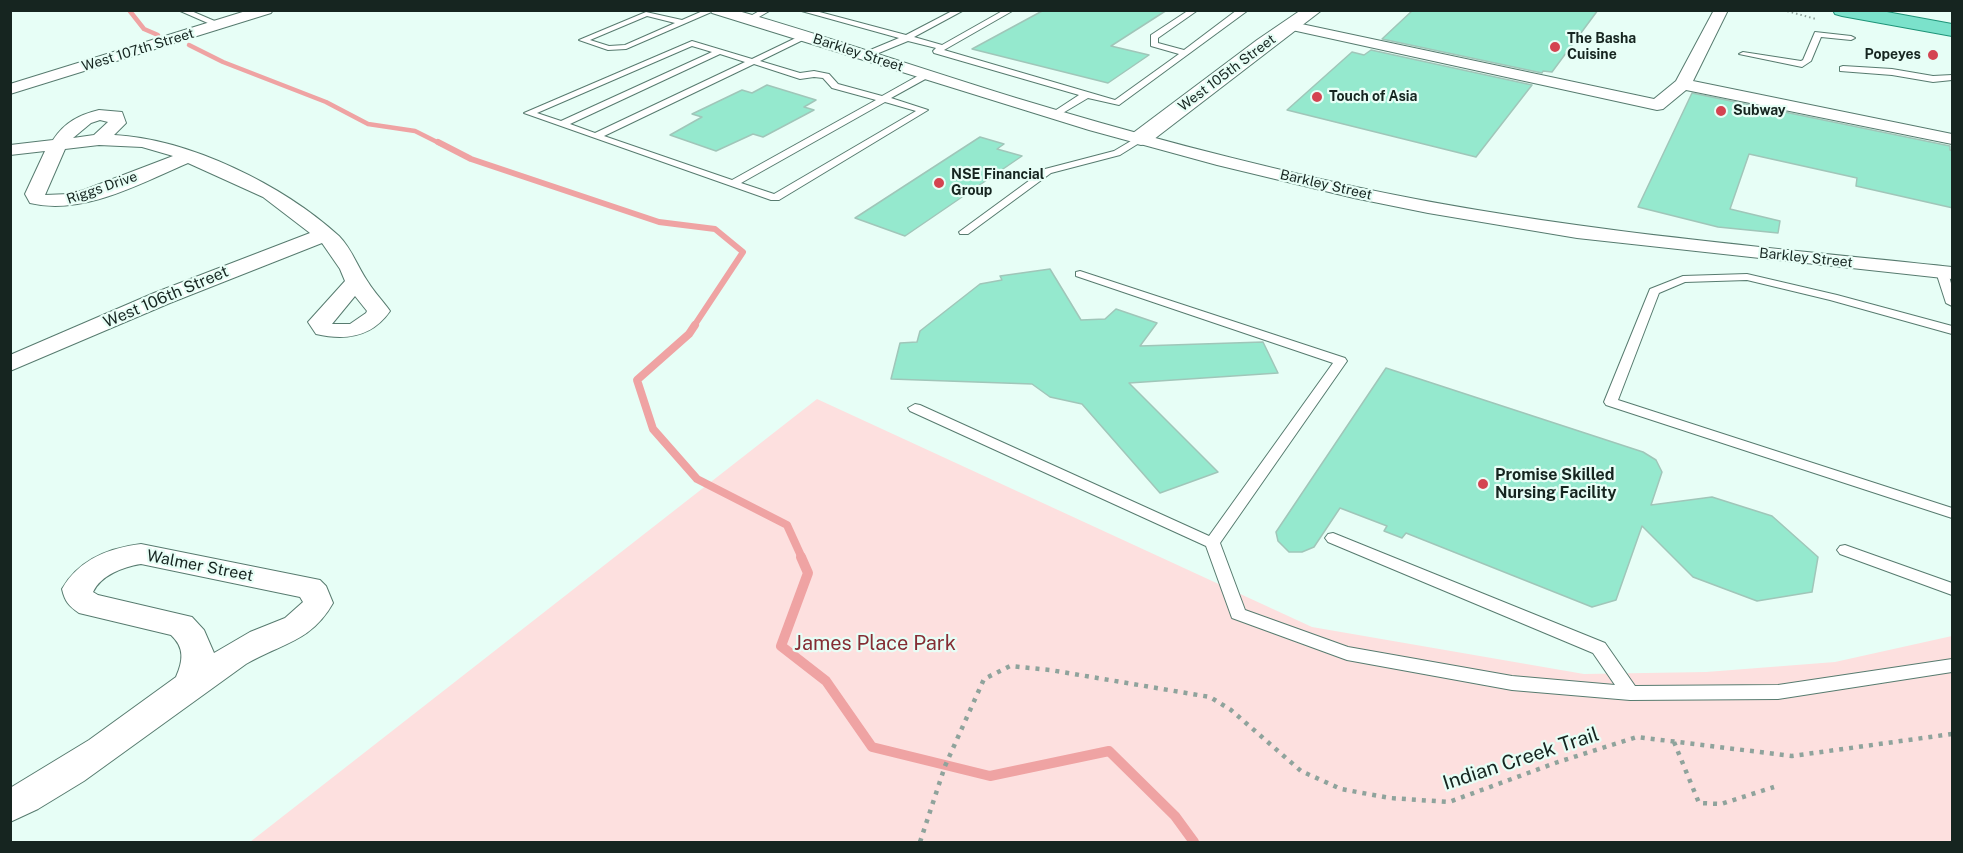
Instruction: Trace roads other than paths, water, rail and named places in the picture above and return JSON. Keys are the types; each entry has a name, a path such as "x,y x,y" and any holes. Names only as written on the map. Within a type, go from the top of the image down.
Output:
{"main road":[{"path":"1842,10 1953,30"},
{"path":"1911,10 1953,17"}],"street":[{"name":"West 107th Street","path":"10,89 266,10"},
{"name":"Barkley Street","path":"715,10 807,36 1056,114 1218,159 1358,193 1529,225 1685,245 1947,272"},
{"name":"West 105th Street","path":"1141,138 1264,44 1314,10"},
{"path":"1292,26 1657,105 1683,84 1721,10"},
{"path":"1683,84 1953,139"},
{"name":"Riggs Drive","path":"99,140 117,123 116,116 99,115 79,122 56,144 35,194 37,200 46,203 79,198 189,156"},
{"path":"10,150 99,140 162,146 189,156 270,193 324,235 343,254 356,282"},
{"name":"West 106th Street","path":"10,364 162,298 324,235"},
{"name":"Walmer Street","path":"10,806 94,756 219,663 255,643 290,630 309,619 318,603 315,594 309,588 141,554 122,556 109,561 84,578 77,589 79,598 90,605 181,625 192,634 200,663 190,683"}],"lane":[{"path":"181,10 219,25"},
{"path":"632,10 683,23"},
{"path":"646,14 583,40 608,48 626,47 715,10"},
{"path":"749,19 768,10"},
{"path":"801,10 943,48"},
{"path":"866,55 907,38 962,10"},
{"path":"1011,10 937,51 1116,103 1243,11 1240,10"},
{"path":"1185,53 1154,44 1154,38 1195,10"},
{"path":"1743,54 1802,64 1807,61 1818,34 1851,38"},
{"path":"596,136 807,36"},
{"path":"692,43 754,61 800,76 814,74 826,76 835,86 924,110 775,198 530,113 692,43"},
{"path":"562,124 721,51"},
{"path":"1843,69 1892,72 1933,79 1953,78"},
{"path":"733,184 926,75"},
{"path":"1056,114 1087,94"},
{"path":"964,232 1048,171 1116,153 1141,138"},
{"path":"1947,272 1953,303"},
{"path":"1080,274 1341,361 1212,543"},
{"path":"1953,330 1833,297 1746,277 1683,279 1654,291 1611,402 1953,513"},
{"path":"915,408 1212,543 1238,614 1347,653 1512,683 1630,693 1778,692 1953,666"},
{"path":"1333,538 1599,648 1630,693"},
{"path":"1845,550 1953,590"}],"waterway":[{"path":"129,10 144,29 158,35"},
{"path":"189,45 223,62 326,102 368,124 415,131 441,144"},
{"path":"438,142 471,159 659,222 715,229 743,252 694,326"},
{"path":"695,325 689,334 637,380 653,429 697,479 787,525 802,558"},
{"path":"801,557 808,573 781,646 826,681 872,747 990,776 1109,751 1175,816 1194,842"}],"place":[{"name":"The Basha Cuisine","path":"1555,47"},
{"name":"Popeyes","path":"1933,55"},
{"name":"Touch of Asia","path":"1317,97"},
{"name":"Subway","path":"1721,111"},
{"name":"NSE Financial Group","path":"939,183"},
{"name":"Promise Skilled Nursing Facility","path":"1483,484"}],"park label":[{"name":"James Place Park","path":"875,644"}]}
